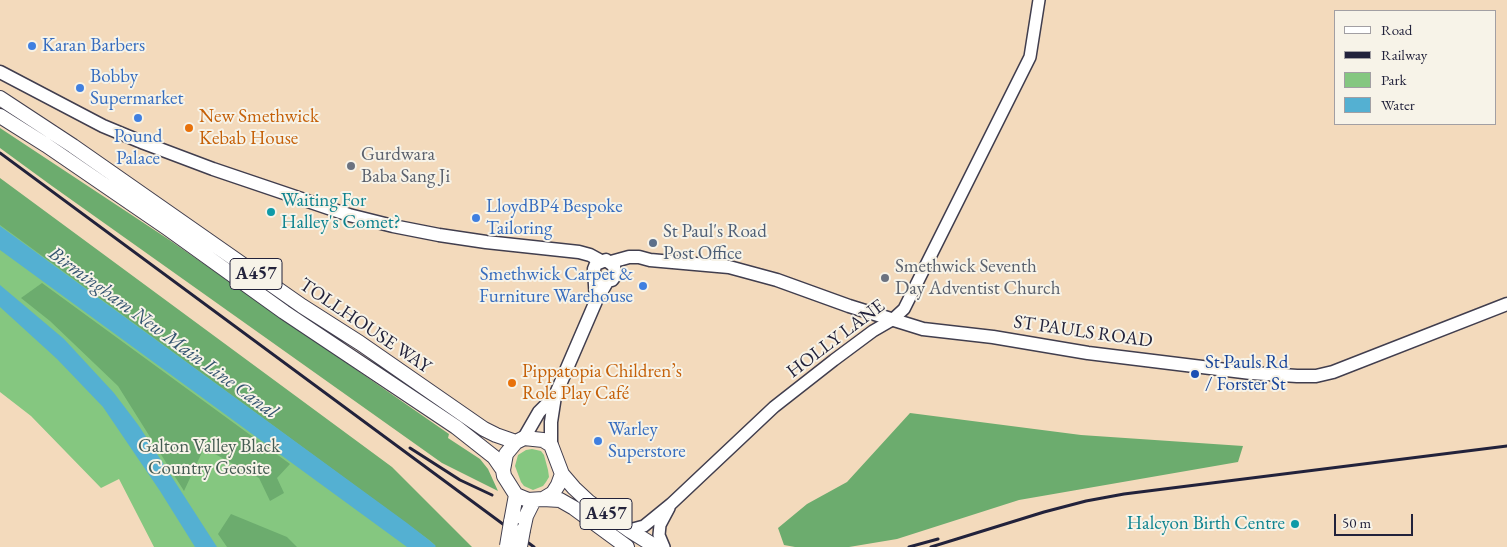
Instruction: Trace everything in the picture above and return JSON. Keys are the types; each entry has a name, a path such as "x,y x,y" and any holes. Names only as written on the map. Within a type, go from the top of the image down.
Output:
{"main road":[{"path":"0,72 103,126 144,143 213,169 349,215 393,226 486,242 569,251 604,270 596,301 555,396 551,445 562,474 558,486 553,493 539,500 517,526"},
{"name":"TOLLHOUSE WAY","path":"0,98 484,429 496,435 520,440"},
{"name":"TOLLHOUSE WAY","path":"0,116 168,228 284,312 456,427 494,457 503,470"},
{"name":"ST PAULS ROAD","path":"604,270 629,257 729,267 777,280 923,329 1088,353 1250,373 1316,376 1333,372 1507,304"},
{"path":"539,500 522,498 516,495 507,482 503,470 506,454 520,440 539,412 555,396"},
{"path":"520,440 543,440 551,445"},
{"name":"A457","path":"562,474 588,501 656,547"},
{"path":"512,547 517,526 516,495"},
{"name":"A457","path":"539,500 560,500 627,547"}],"street":[{"name":"HOLLY LANE","path":"629,530 644,526 671,504 774,407 834,360 892,320 904,309 1030,57 1038,0"},
{"name":"HOLLY LANE","path":"664,547 659,535 660,525 671,504"}],"green space":[{"path":"0,128 168,239 449,434 448,438 480,459 488,469 498,491 442,463 52,186 0,148"},
{"path":"0,178 392,467 472,547 435,547 429,540 0,225"},
{"name":"Galton Valley Black Country Geosite","path":"0,185 470,547 154,547 119,479 101,488 31,416 0,392"},
{"path":"42,283 290,464 277,478 284,493 270,501 259,478 204,448 184,491 118,386 50,321 21,298"},
{"path":"910,413 1081,435 1243,446 1238,462 1019,500 897,539 849,547 795,547 784,545 778,528 807,504 847,482"},
{"path":"532,449 541,451 544,455 549,477 543,486 533,490 524,486 521,482 515,466 518,455"},
{"path":"231,514 287,537 297,547 227,547 218,534"}],"water":[{"path":"0,226 436,546 407,547 0,250"},
{"path":"0,285 64,339 114,393 139,426 217,547 195,547 160,491 103,407 57,359 0,307"}],"railway":[{"path":"0,153 534,547"},
{"path":"931,547 1044,512 1086,501 1124,494 1507,446"},
{"path":"410,448 460,480 492,495"},
{"path":"909,547 938,539"}],"place":[{"name":"Karan Barbers","path":"32,46"},
{"name":"Bobby Supermarket","path":"80,88"},
{"name":"Pound Palace","path":"138,118"},
{"name":"New Smethwick Kebab House","path":"189,128"},
{"name":"Gurdwara Baba Sang Ji","path":"351,166"},
{"name":"Waiting For Halley's Comet?","path":"271,212"},
{"name":"LloydBP4 Bespoke Tailoring","path":"476,218"},
{"name":"St Paul's Road Post Office","path":"653,243"},
{"name":"Smethwick Seventh Day Adventist Church","path":"885,278"},
{"name":"Smethwick Carpet & Furniture Warehouse","path":"643,286"},
{"name":"St Pauls Rd / Forster St","path":"1195,374"},
{"name":"Pippatopia Children’s Role Play Café","path":"512,383"},
{"name":"Warley Superstore","path":"598,441"},
{"name":"Halcyon Birth Centre","path":"1295,524"}],"water label":[{"name":"Birmingham New Main Line Canal","path":"163,333"}]}
